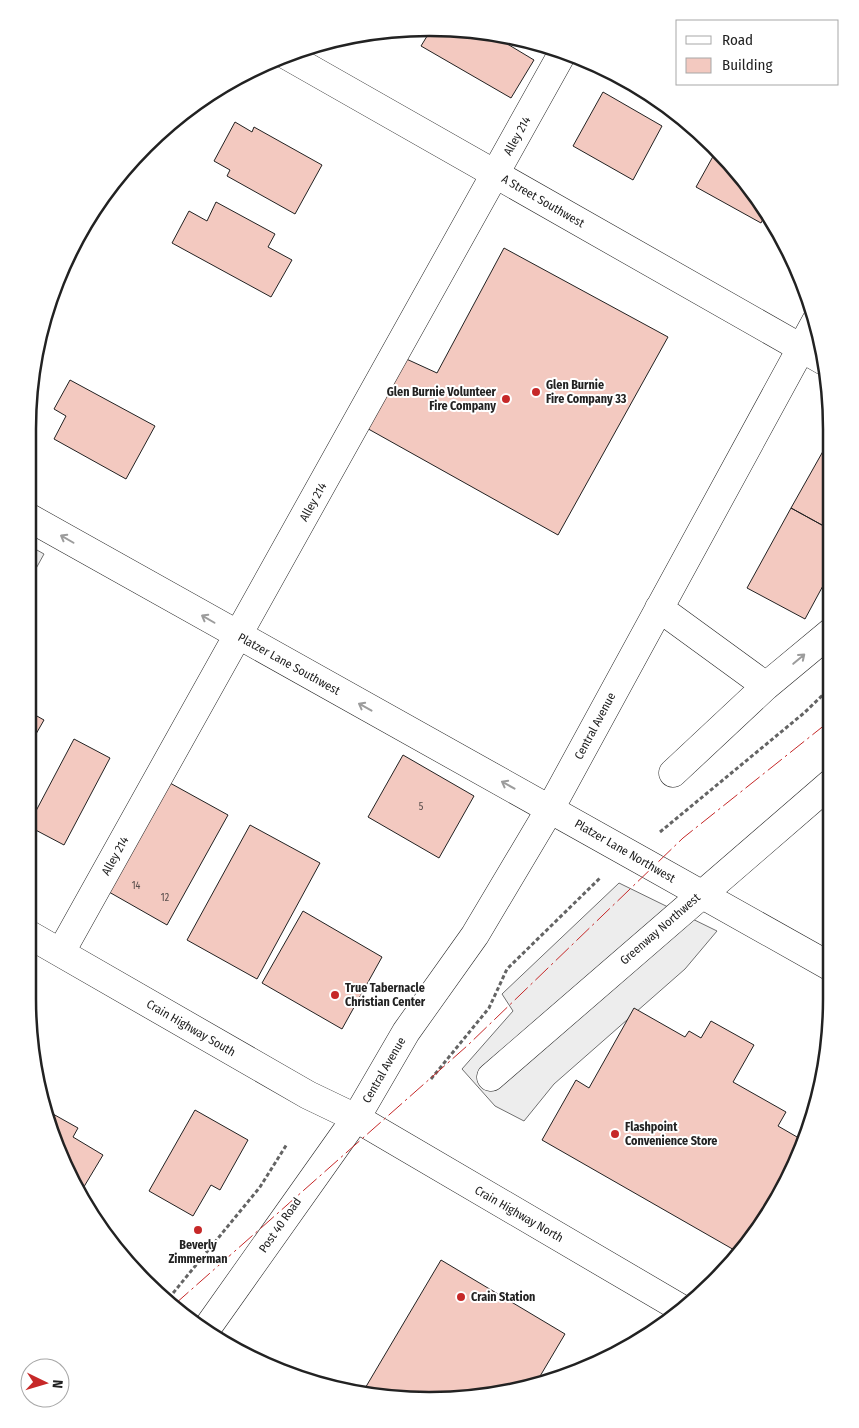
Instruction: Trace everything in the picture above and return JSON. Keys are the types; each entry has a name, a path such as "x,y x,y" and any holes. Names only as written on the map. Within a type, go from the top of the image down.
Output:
{"street":[{"name":"Alley 214","path":"61,952 560,58"},
{"name":"A Street Southwest","path":"295,60 812,354"},
{"name":"Central Avenue","path":"356,1118 392,1054 475,934 550,809 659,608 812,354"},
{"name":"Platzer Lane Southwest","path":"36,522 550,809"},
{"path":"659,608 766,686"},
{"path":"673,773 766,686 823,639"},
{"name":"Greenway Northwest","path":"490,1077 823,790"},
{"name":"Platzer Lane Northwest","path":"550,809 823,963"},
{"name":"Crain Highway South","path":"36,938 308,1095 356,1118"},
{"name":"Crain Highway North","path":"356,1118 675,1305"},
{"name":"Post 40 Road","path":"210,1324 356,1118"}],"path":[{"path":"431,1079 489,1008 507,969 596,881 632,855 804,713 823,695"},
{"path":"171,1295 260,1187 287,1144"}],"shaded area":[{"path":"36,550 44,554 36,568"},
{"path":"619,883 717,931 685,969 554,1084 524,1121 495,1106 462,1069 513,1011 502,994"}],"building":[{"path":"427,36 481,40 508,45 534,60 511,98 421,46"},
{"path":"603,92 662,126 633,180 573,146"},
{"path":"235,122 252,132 254,127 322,165 295,214 227,176 230,170 214,161"},
{"path":"713,157 741,190 762,221 761,223 696,187"},
{"path":"216,202 275,234 268,247 292,260 271,297 172,243 189,211 207,221"},
{"name":"Glen Burnie Volunteer Fire Company","path":"504,248 668,337 558,535 363,426 402,357 437,373"},
{"path":"70,380 155,426 126,479 54,439 66,416 54,409"},
{"path":"823,451 823,526 791,508"},
{"path":"791,508 823,526 823,586 805,619 747,588"},
{"path":"36,716 44,720 36,734"},
{"path":"74,739 110,758 64,845 36,830 36,811"},
{"path":"403,755 474,796 439,858 368,817"},
{"path":"170,783 228,815 167,925 109,892"},
{"path":"250,825 320,863 257,979 187,940"},
{"path":"303,911 382,957 342,1029 262,983"},
{"path":"634,1008 685,1037 689,1031 701,1038 711,1021 754,1045 733,1082 786,1112 778,1126 797,1137 770,1195 732,1249 542,1140 576,1080 589,1088"},
{"path":"195,1110 248,1140 220,1190 211,1185 193,1216 149,1191"},
{"path":"54,1115 78,1128 73,1137 103,1155 84,1186 66,1149"},
{"name":"Crain Station","path":"441,1260 565,1334 541,1375 531,1378 506,1384 455,1391 404,1391 366,1386"}],"power":[{"path":"179,1301 467,1046 683,838 823,726"}],"place":[{"name":"Glen Burnie Fire Company 33","path":"536,392"},
{"name":"Glen Burnie Volunteer Fire Company","path":"506,399"},
{"name":"True Tabernacle Christian Center","path":"335,995"},
{"name":"Flashpoint Convenience Store","path":"615,1134"},
{"name":"Beverly Zimmerman","path":"198,1230"},
{"name":"Crain Station","path":"461,1297"}]}
